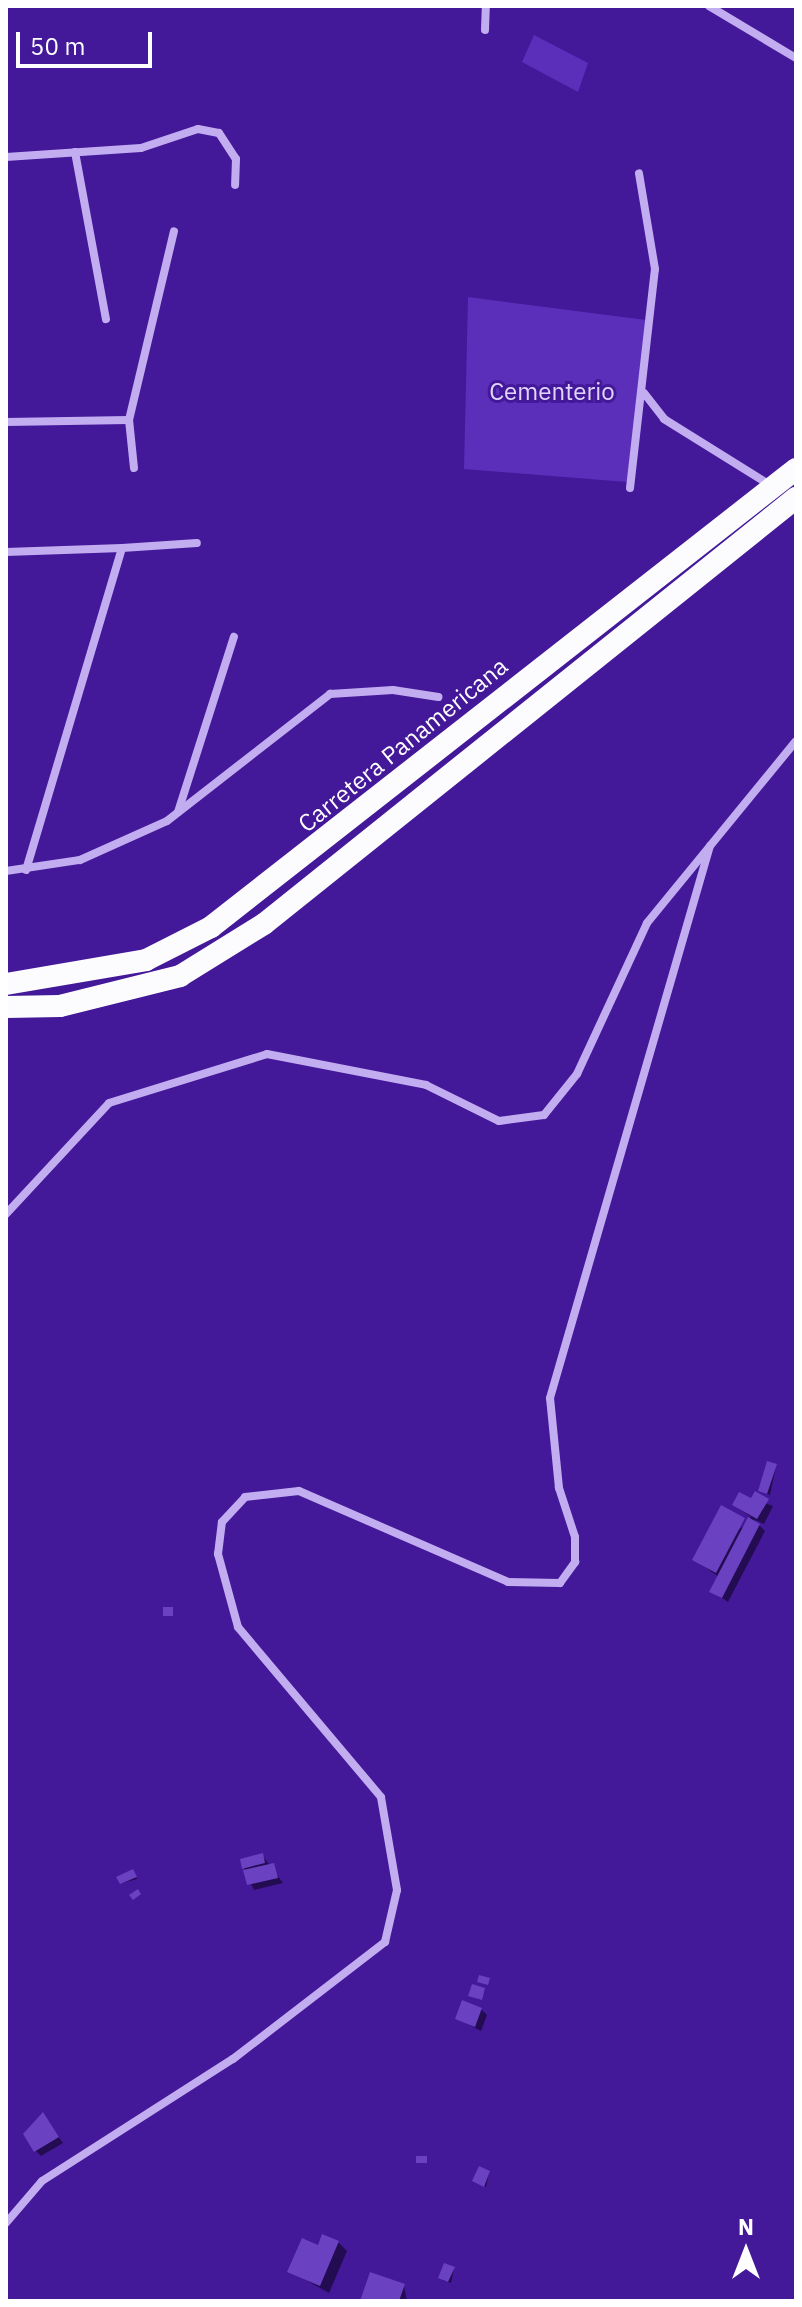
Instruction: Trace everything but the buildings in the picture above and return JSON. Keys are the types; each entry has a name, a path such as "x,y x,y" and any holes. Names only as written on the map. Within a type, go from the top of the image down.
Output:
{"highway":[{"name":"Carretera Panamericana","path":"9,982 146,960 211,927 771,485 796,469"},
{"path":"6,1007 60,1006 180,976 264,924 796,498"}],"street":[{"path":"485,30 486,6"},
{"path":"709,6 796,58"},
{"path":"6,157 141,148 198,129 219,133 236,159 235,185"},
{"path":"75,152 106,319"},
{"path":"630,488 644,393 655,269 639,173"},
{"path":"134,468 129,420 174,231"},
{"path":"644,393 664,419 771,485"},
{"path":"6,422 129,420"},
{"path":"6,552 197,543"},
{"path":"26,870 122,548"},
{"path":"178,813 234,637"},
{"path":"6,871 80,860 178,813 330,694 393,690 438,697"},
{"path":"6,1214 109,1103 267,1054 426,1085 499,1121 544,1115 577,1074 647,923 796,741"},
{"path":"6,2223 42,2181 233,2059 385,1942 397,1890 381,1797 238,1627 218,1554 222,1522 245,1497 299,1491 508,1582 560,1583 575,1562 575,1537 559,1488 550,1398 710,846"}],"green space":[{"path":"534,35 588,63 578,92 522,62"},
{"name":"Cementerio","path":"468,297 646,320 627,482 464,469"}]}
